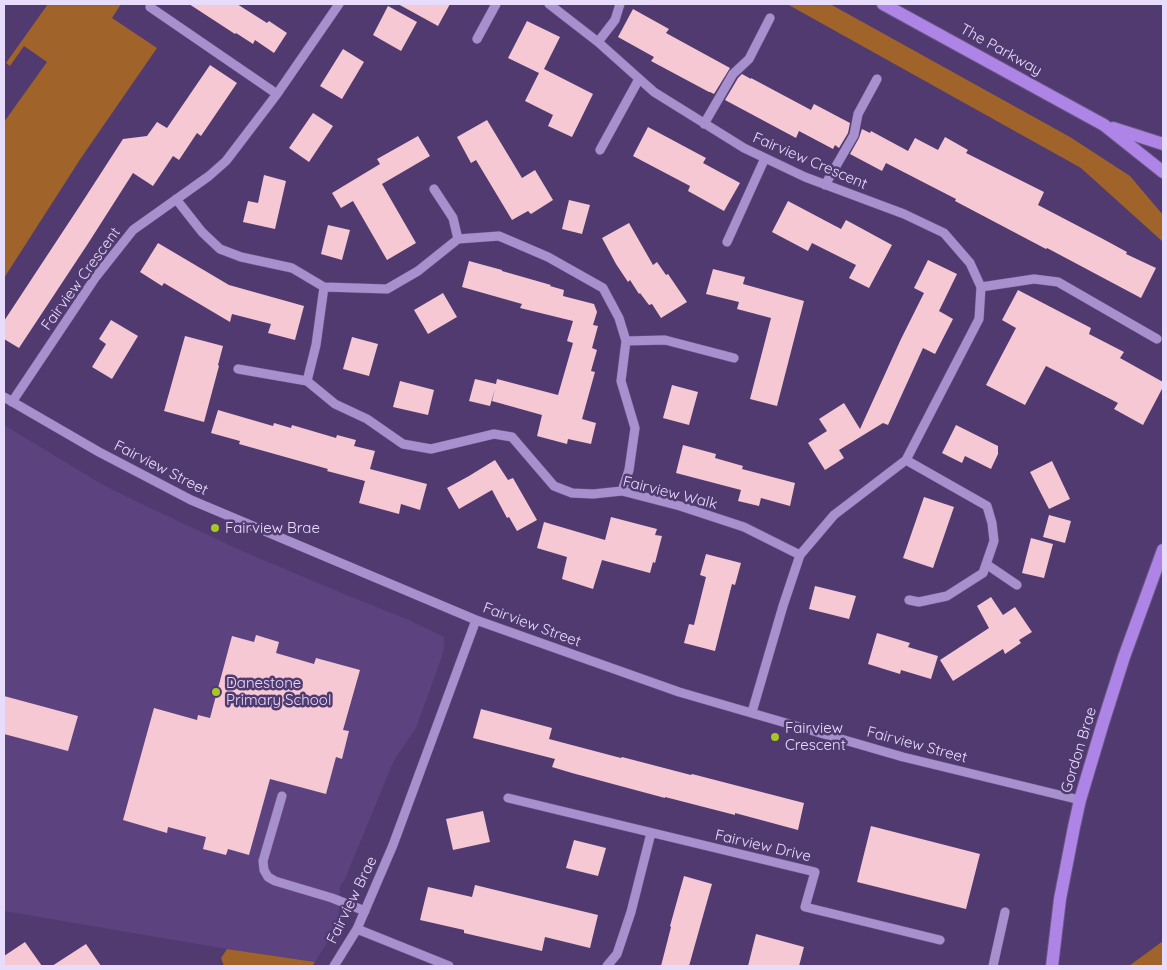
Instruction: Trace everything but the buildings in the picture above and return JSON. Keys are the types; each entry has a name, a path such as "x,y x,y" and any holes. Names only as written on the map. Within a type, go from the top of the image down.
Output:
{"main road":[{"name":"The Parkway","path":"883,4 1104,126 1163,172"},
{"name":"The Parkway","path":"1104,126 1163,144"},
{"name":"Gordon Brae","path":"1052,966 1060,899 1080,800 1124,657 1163,550"}],"street":[{"name":"Fairview Crescent","path":"8,399 95,278 133,230 209,176 226,161 277,94 339,4"},
{"path":"477,39 496,4"},
{"name":"Fairview Crescent","path":"549,4 598,42 654,92 744,148 805,177 904,214 944,233 970,264 981,288 979,319 906,460 834,515 800,555 752,712"},
{"path":"598,42 615,20 620,4"},
{"path":"150,7 277,94"},
{"path":"704,124 733,74 749,59 770,18"},
{"path":"600,150 639,79"},
{"path":"825,185 854,135 858,114 877,79"},
{"path":"726,242 765,158"},
{"path":"434,188 453,218 458,239"},
{"path":"176,199 202,232 220,249 241,257 292,268 324,287 388,289 418,271 458,239 499,236 548,257 603,288 619,318 626,340 621,381 635,428 629,470 622,491"},
{"path":"981,288 1034,279 1058,282 1158,339"},
{"path":"238,369 308,381 316,346 324,287"},
{"path":"626,340 665,340 734,358"},
{"name":"Fairview Walk","path":"308,381 335,404 367,419 403,444 431,449 494,434 512,437 554,486 572,493 593,494 622,491 680,506 744,527 800,555"},
{"name":"Fairview Street","path":"8,399 99,452 191,500 476,620 679,692 903,756 1080,800"},
{"path":"906,460 987,506 992,523 994,541 983,573 947,596 919,602 909,600"},
{"path":"986,564 1017,585"},
{"name":"Fairview Brae","path":"334,966 357,929 393,844 476,620"},
{"path":"282,796 263,861 264,870 268,877 365,911"},
{"name":"Fairview Drive","path":"508,798 815,872 805,907 940,940"},
{"path":"606,966 617,954 620,946 631,912 651,833"},
{"path":"993,966 1005,912"},
{"path":"357,929 449,966"}],"shaded area":[{"path":"48,4 121,4 112,18 157,48 81,158 4,278 4,122 47,62 24,46 10,66 6,63"},
{"path":"787,4 830,4 1070,137 1130,176 1163,215 1163,242 1081,168"},
{"name":"Danestone Primary School","path":"4,425 103,485 146,506 242,551 409,620 444,637 442,656 416,728 394,760 345,879 340,886 338,925 315,962 4,911"},
{"path":"1163,941 1163,966 1129,966"},
{"path":"227,949 315,962 312,966 224,966 221,958"}],"place":[{"name":"Fairview Brae","path":"215,528"},
{"name":"Danestone Primary School","path":"216,692"},
{"name":"Fairview Crescent","path":"775,737"}]}
